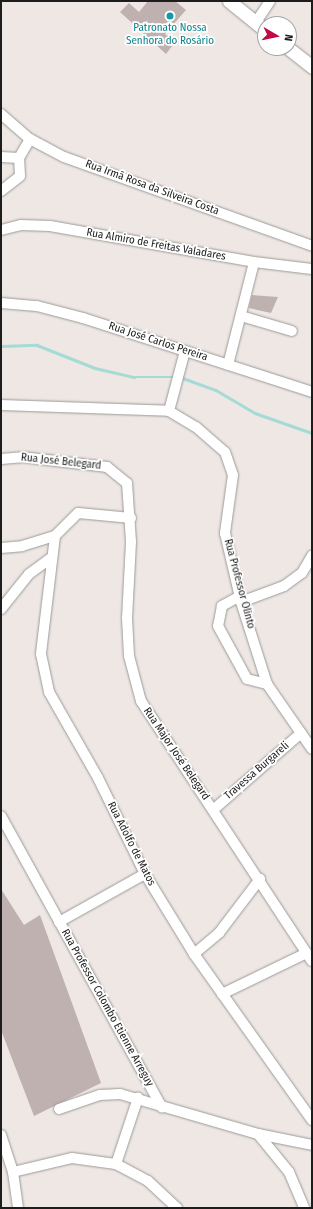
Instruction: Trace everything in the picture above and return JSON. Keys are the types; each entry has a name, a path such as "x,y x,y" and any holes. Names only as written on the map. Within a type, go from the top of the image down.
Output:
{"street":[{"path":"229,1 257,24"},
{"path":"264,16 270,1"},
{"path":"297,55 312,67"},
{"name":"Rua Irmã Rosa da Silveira Costa","path":"1,114 30,139 64,157 312,246"},
{"path":"1,190 20,176 19,158 30,139"},
{"path":"1,156 19,158"},
{"name":"Rua Almiro de Freitas Valadares","path":"1,230 21,225 50,226 254,262 312,268"},
{"path":"228,365 254,262"},
{"name":"Rua José Carlos Pereira","path":"1,303 37,306 83,318 312,392"},
{"path":"241,316 292,331"},
{"path":"169,411 185,351"},
{"name":"Rua Professor Olinto","path":"1,405 169,411 196,427 225,452 230,462 233,475 225,533 240,599 267,684 312,749"},
{"name":"Rua José Belegard","path":"1,459 22,457 106,467 127,483 131,518"},
{"path":"1,548 22,546 55,536 78,513 131,518"},
{"name":"Rua Major José Belegard","path":"131,518 126,618 133,679 157,728 260,879 309,957"},
{"name":"Rua Adolfo de Matos","path":"55,536 51,558 41,654 49,692 98,778 145,874 194,954 312,1120"},
{"path":"267,684 247,679 218,626 222,606 284,586 302,574 312,556"},
{"path":"1,609 29,574 51,558"},
{"name":"Travessa Burgareli","path":"213,810 301,732"},
{"name":"Rua Professor Colombo Etienne Arreguy","path":"1,816 59,922 110,1008 162,1108"},
{"path":"59,922 145,874"},
{"path":"194,954 219,933 260,879"},
{"path":"222,994 309,957"},
{"path":"59,1109 100,1095 138,1098 162,1108 258,1134 312,1145"},
{"path":"116,1164 138,1098"},
{"path":"258,1134 289,1172 304,1208"},
{"path":"1,1135 13,1172 18,1208"},
{"path":"13,1172 72,1158 116,1164 148,1181 178,1208"}],"building":[{"path":"148,1 175,1 186,10 165,34 175,42 166,54 120,12 129,3 139,12"},
{"path":"252,295 278,297 271,313 249,308"},
{"path":"1,889 24,925 40,915 101,1083 34,1116 1,1030"}],"waterway":[{"path":"1,346 37,345 95,368 134,377 175,377"},
{"path":"180,377 216,390 255,413 312,433"}],"place":[{"name":"Patronato Nossa Senhora do Rosário","path":"170,16"}]}
